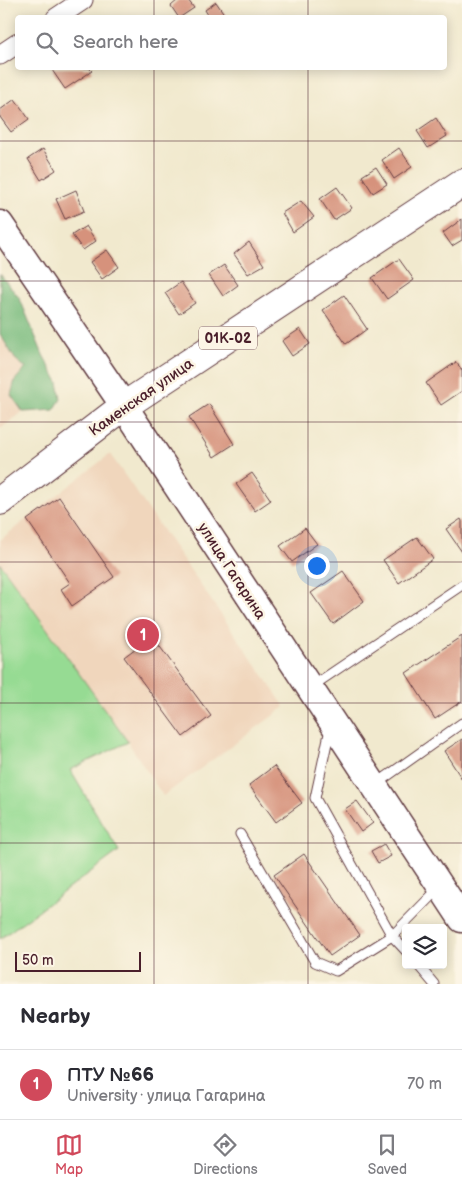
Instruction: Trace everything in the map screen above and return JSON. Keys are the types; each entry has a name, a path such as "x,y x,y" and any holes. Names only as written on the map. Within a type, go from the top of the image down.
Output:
{"main road":[{"name":"Каменская улица","path":"0,501 124,406 462,183"}],"street":[{"path":"60,15 83,0"},
{"path":"0,55 15,45"},
{"name":"улица Гагарина","path":"0,224 124,406 462,919"}],"lane":[{"path":"310,688 462,585"},
{"path":"332,722 315,798 392,936 402,947"},
{"path":"374,786 462,722"},
{"path":"240,834 316,962 336,971 392,936 441,886"},
{"path":"421,969 434,984"}],"shaded area":[{"path":"0,336 44,396 0,429"},
{"path":"110,454 285,707 163,796 128,742 0,563 0,540"}],"green space":[{"path":"0,274 20,299 43,355 58,382 61,399 54,410 23,412 11,395 15,380 26,368 15,359 0,334"},
{"path":"0,563 128,742 70,770 119,851 0,939"}],"building":[{"path":"178,0 188,0 194,8 184,15 177,15 171,6"},
{"path":"216,2 225,15 208,15 205,10"},
{"path":"52,70 92,71 65,89"},
{"path":"15,99 29,119 11,132 0,117 0,110"},
{"path":"436,118 447,136 428,148 417,131"},
{"path":"399,148 412,167 394,179 382,160"},
{"path":"43,149 56,170 41,180 28,159"},
{"path":"376,167 387,184 373,193 362,176"},
{"path":"337,187 352,208 334,220 320,199"},
{"path":"76,190 84,211 65,219 56,199"},
{"path":"301,201 314,217 293,232 282,213"},
{"path":"462,219 462,240 452,246 443,233"},
{"path":"86,226 96,241 83,250 72,235"},
{"path":"249,242 264,265 248,274 234,254"},
{"path":"107,250 119,267 102,279 90,262"},
{"path":"399,259 414,280 387,299 372,278"},
{"path":"224,265 238,285 223,296 209,275"},
{"path":"181,282 195,303 179,314 165,293"},
{"path":"344,295 367,329 346,344 323,310"},
{"path":"300,329 310,344 292,356 282,341"},
{"path":"456,362 462,370 462,391 441,405 426,383"},
{"path":"209,404 234,444 214,457 189,417"},
{"path":"252,473 271,500 255,511 236,484"},
{"path":"59,497 114,577 72,606 61,589 70,583 27,520"},
{"path":"461,519 462,521 462,552 446,529"},
{"path":"305,528 317,544 292,562 280,546"},
{"path":"417,537 433,559 399,583 383,560"},
{"path":"343,571 364,601 333,624 311,593"},
{"path":"152,636 211,716 183,737 124,657"},
{"path":"462,636 462,701 435,719 406,673"},
{"path":"462,739 462,779 444,751"},
{"path":"274,766 302,803 276,822 249,785"},
{"path":"357,801 373,823 361,832 345,809"},
{"path":"384,844 391,856 378,863 371,851"},
{"path":"304,854 360,935 330,956 274,875"}],"place":[{"name":"ПТУ №66","path":"143,635"}]}
